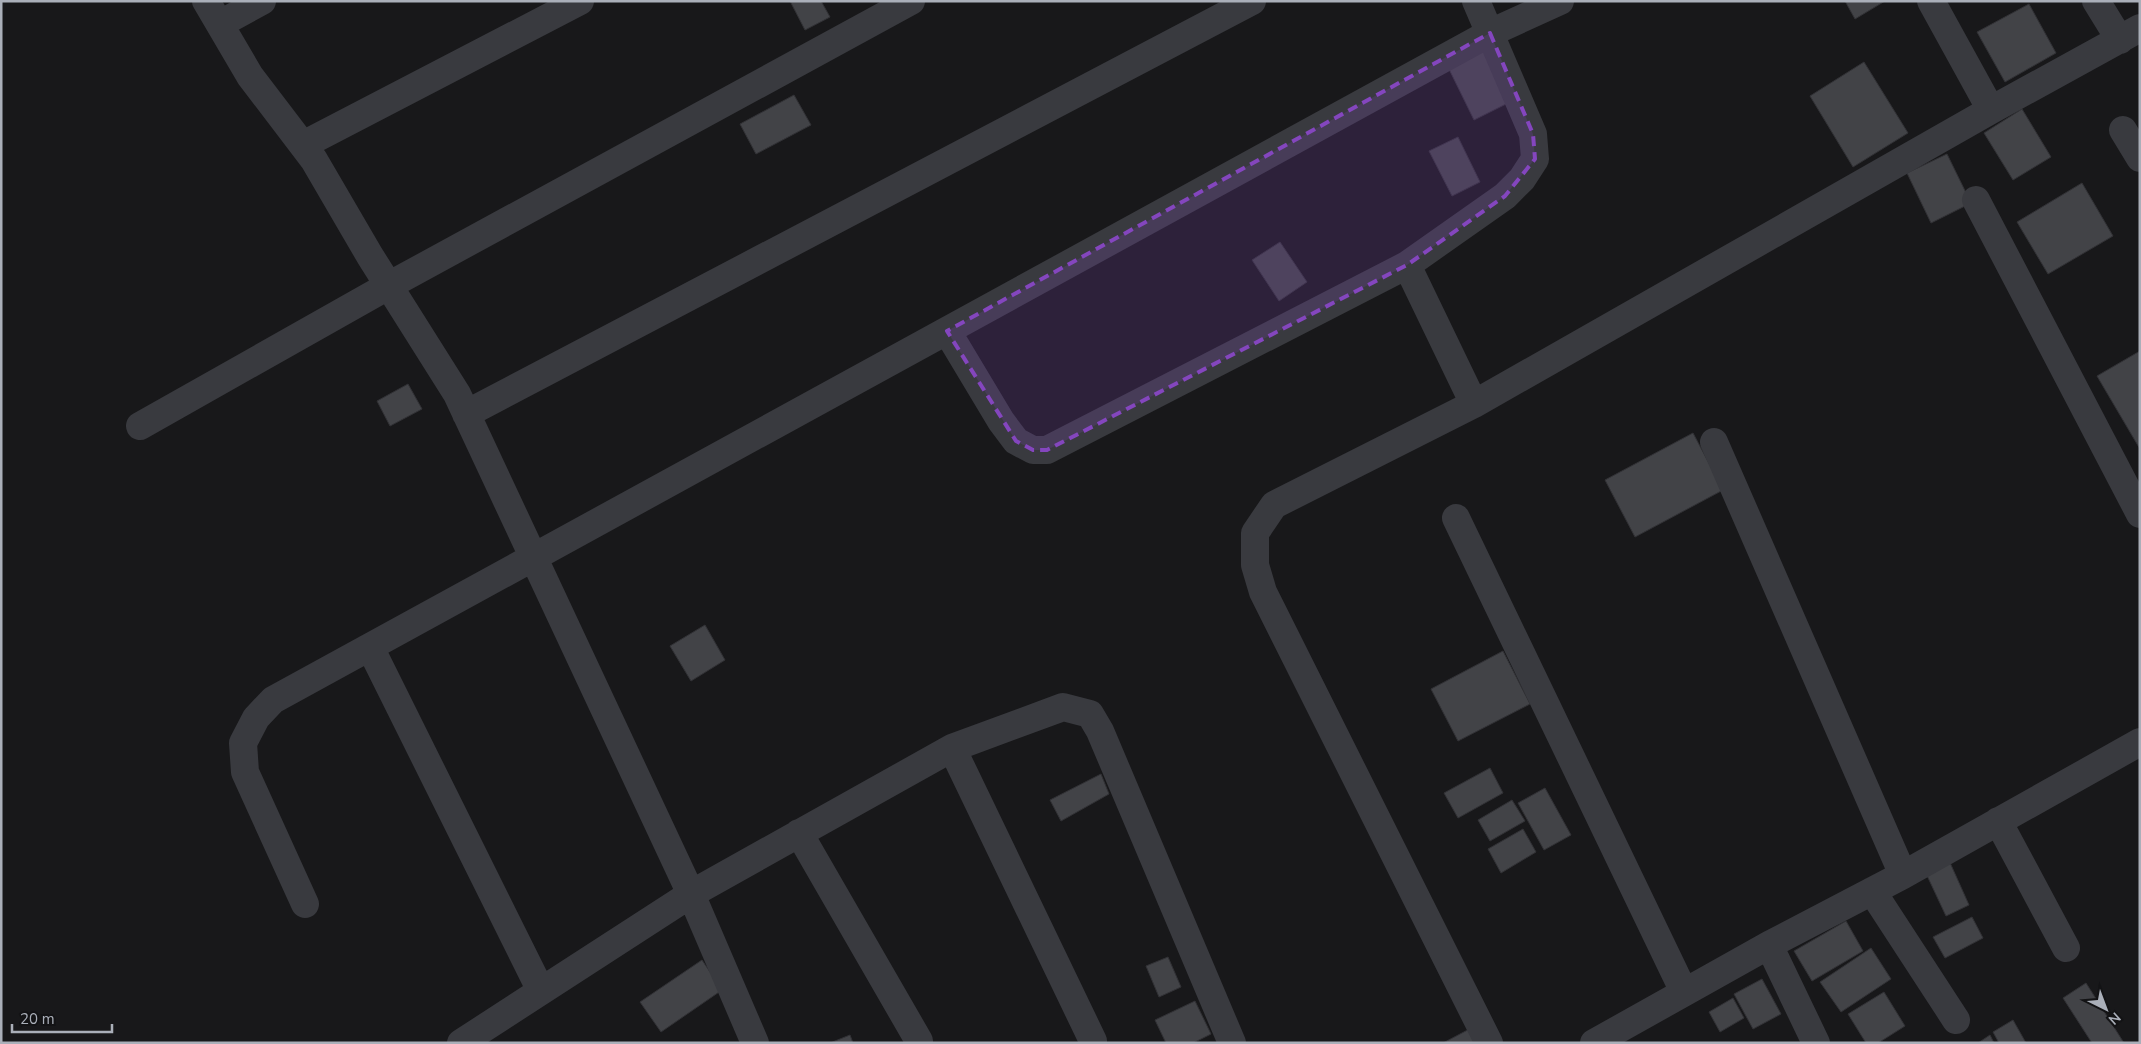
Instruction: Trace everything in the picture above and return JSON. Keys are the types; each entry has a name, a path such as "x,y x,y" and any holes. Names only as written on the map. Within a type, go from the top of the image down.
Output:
{"street":[{"path":"262,1 213,13 250,76 314,160 388,286 457,394 691,894 755,1043"},
{"path":"303,146 580,1"},
{"path":"140,426 388,286 911,1"},
{"path":"466,414 1252,1"},
{"path":"947,331 1001,421 1016,441 1033,450 1047,450 1407,265 1505,196 1522,180 1535,159 1533,134 1476,1"},
{"path":"305,904 245,772 243,743 256,718 273,700 1490,33 1560,1"},
{"path":"1931,1 1990,110"},
{"path":"1489,1043 1264,592 1255,565 1255,533 1274,505 1474,404 1990,110 2130,34 2096,1"},
{"path":"2123,130 2140,158"},
{"path":"1976,200 2140,514"},
{"path":"1407,265 1474,404"},
{"path":"1714,442 1903,875"},
{"path":"1456,518 1684,992"},
{"path":"370,647 541,991"},
{"path":"460,1043 691,894 799,833 952,748 1063,706 1090,714 1100,731 1232,1043"},
{"path":"1594,1043 1769,945 1903,875 2140,742"},
{"path":"952,748 1093,1041"},
{"path":"1998,822 2066,948"},
{"path":"799,833 919,1041"},
{"path":"1872,891 1956,1020"},
{"path":"1769,945 1816,1043"}],"highlighted area":[{"path":"1490,33 1533,134 1535,159 1505,196 1407,265 1047,450 1033,450 1016,441 947,331"}],"building":[{"path":"790,1 821,1 830,17 805,30"},
{"path":"1845,1 1885,1 1855,19"},
{"path":"2029,4 2056,53 2005,82 1977,32"},
{"path":"1483,45 1510,102 1474,120 1446,63"},
{"path":"1864,62 1908,133 1853,167 1810,96"},
{"path":"794,95 811,125 756,154 740,124"},
{"path":"2022,109 2051,157 2013,180 1984,133"},
{"path":"1458,137 1480,182 1452,196 1429,151"},
{"path":"1947,154 1971,203 1931,223 1907,173"},
{"path":"2082,183 2113,236 2048,274 2017,222"},
{"path":"1280,242 1307,282 1279,301 1252,260"},
{"path":"2140,351 2140,449 2097,376"},
{"path":"408,384 422,409 390,426 377,401"},
{"path":"1693,433 1723,490 1635,537 1605,480"},
{"path":"705,625 725,660 691,681 670,646"},
{"path":"1503,651 1530,704 1458,741 1431,689"},
{"path":"1490,768 1503,793 1458,818 1444,793"},
{"path":"1101,774 1109,794 1061,821 1050,800"},
{"path":"1545,788 1571,835 1544,850 1518,803"},
{"path":"1512,800 1525,821 1490,841 1478,820"},
{"path":"1523,829 1536,852 1501,873 1488,849"},
{"path":"1947,856 1969,905 1946,916 1923,867"},
{"path":"1972,917 1983,938 1945,958 1933,937"},
{"path":"1846,921 1863,951 1812,981 1794,951"},
{"path":"1871,948 1891,979 1841,1012 1820,982"},
{"path":"1168,957 1181,987 1159,997 1146,966"},
{"path":"702,960 722,990 661,1032 640,1002"},
{"path":"1762,979 1781,1014 1753,1029 1734,994"},
{"path":"2086,983 2124,1043 2092,1043 2063,998"},
{"path":"1884,992 1905,1026 1878,1043 1866,1043 1848,1014"},
{"path":"1733,998 1744,1018 1720,1032 1709,1012"},
{"path":"1195,1001 1211,1034 1193,1043 1166,1043 1155,1020"},
{"path":"2013,1020 2026,1043 1999,1043 1993,1032"},
{"path":"1479,1024 1489,1043 1443,1043"},
{"path":"850,1035 853,1043 830,1043"},
{"path":"1990,1035 1994,1043 1978,1043"}]}
